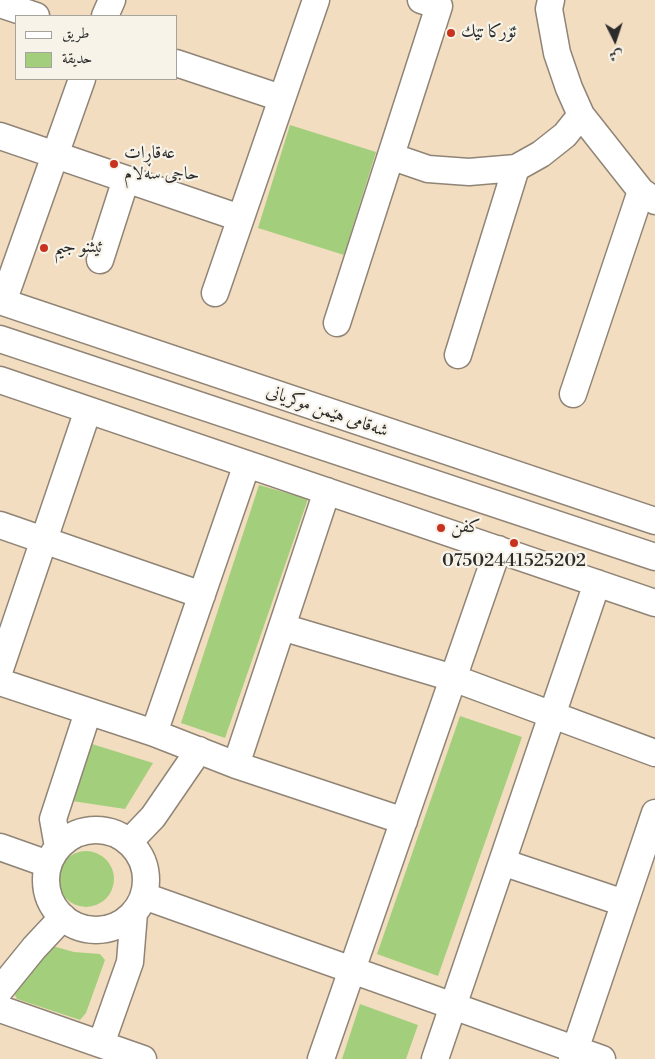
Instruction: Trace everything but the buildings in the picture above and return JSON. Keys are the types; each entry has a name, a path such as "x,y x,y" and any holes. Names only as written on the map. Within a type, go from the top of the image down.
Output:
{"street":[{"path":"104,15 107,0"},
{"path":"104,15 112,0"},
{"path":"215,294 316,0"},
{"path":"337,323 440,6 422,0"},
{"path":"551,0 549,9 557,53 568,88 581,115 648,196 573,394"},
{"path":"0,4 33,15"},
{"path":"178,64 282,98"},
{"path":"2,302 82,80"},
{"path":"392,157 428,169 469,172 516,168 541,154 559,139 581,115"},
{"path":"0,136 240,218"},
{"path":"458,356 516,168"},
{"path":"100,260 126,179"},
{"name":"شەقامی هێمن موکریانی","path":"2,302 655,521"},
{"name":"شەقامی هێمن موکریانی","path":"0,339 655,557"},
{"path":"0,380 655,602"},
{"path":"0,669 88,410"},
{"path":"463,493 472,460"},
{"path":"154,733 247,464"},
{"path":"236,765 327,491"},
{"path":"0,525 202,595"},
{"path":"321,1059 498,549"},
{"path":"435,1059 597,583"},
{"path":"282,627 454,678 655,753"},
{"path":"0,682 154,733 236,765 404,821"},
{"path":"88,712 53,819 53,855 46,878 48,893 53,906 63,918 76,926 92,930 107,929 122,923 139,904"},
{"path":"129,842 153,816 199,750"},
{"path":"573,1054 655,813"},
{"path":"53,855 70,837 92,830 116,833 129,842 139,853 145,866 147,881 139,904 130,962 101,1044"},
{"path":"0,847 53,855"},
{"path":"502,862 624,903"},
{"path":"139,904 353,969 453,1005 573,1054 602,1059"},
{"path":"0,990 34,948 63,918"},
{"path":"0,1009 143,1059"}],"green space":[{"path":"290,125 376,152 344,255 258,228"},
{"path":"259,485 308,499 225,738 181,723"},
{"path":"460,716 522,737 438,976 377,954"},
{"path":"92,744 153,763 125,809 72,801"},
{"path":"80,851 92,851 102,855 110,863 114,879 110,895 102,903 92,907 80,907 70,903 62,895 58,885 58,873 62,863 70,855"},
{"path":"49,945 74,952 100,954 105,960 86,1013 80,1020 17,999 14,993"},
{"path":"360,1004 418,1025 406,1059 342,1059"}],"place":[{"name":"ئۆركا تێك","path":"451,33"},
{"name":"عەقاڕات حاجی سەلام","path":"114,164"},
{"name":"ئيثنو جيم","path":"44,248"},
{"name":"كفن","path":"441,528"},
{"name":"07502441525202","path":"514,543"}]}
